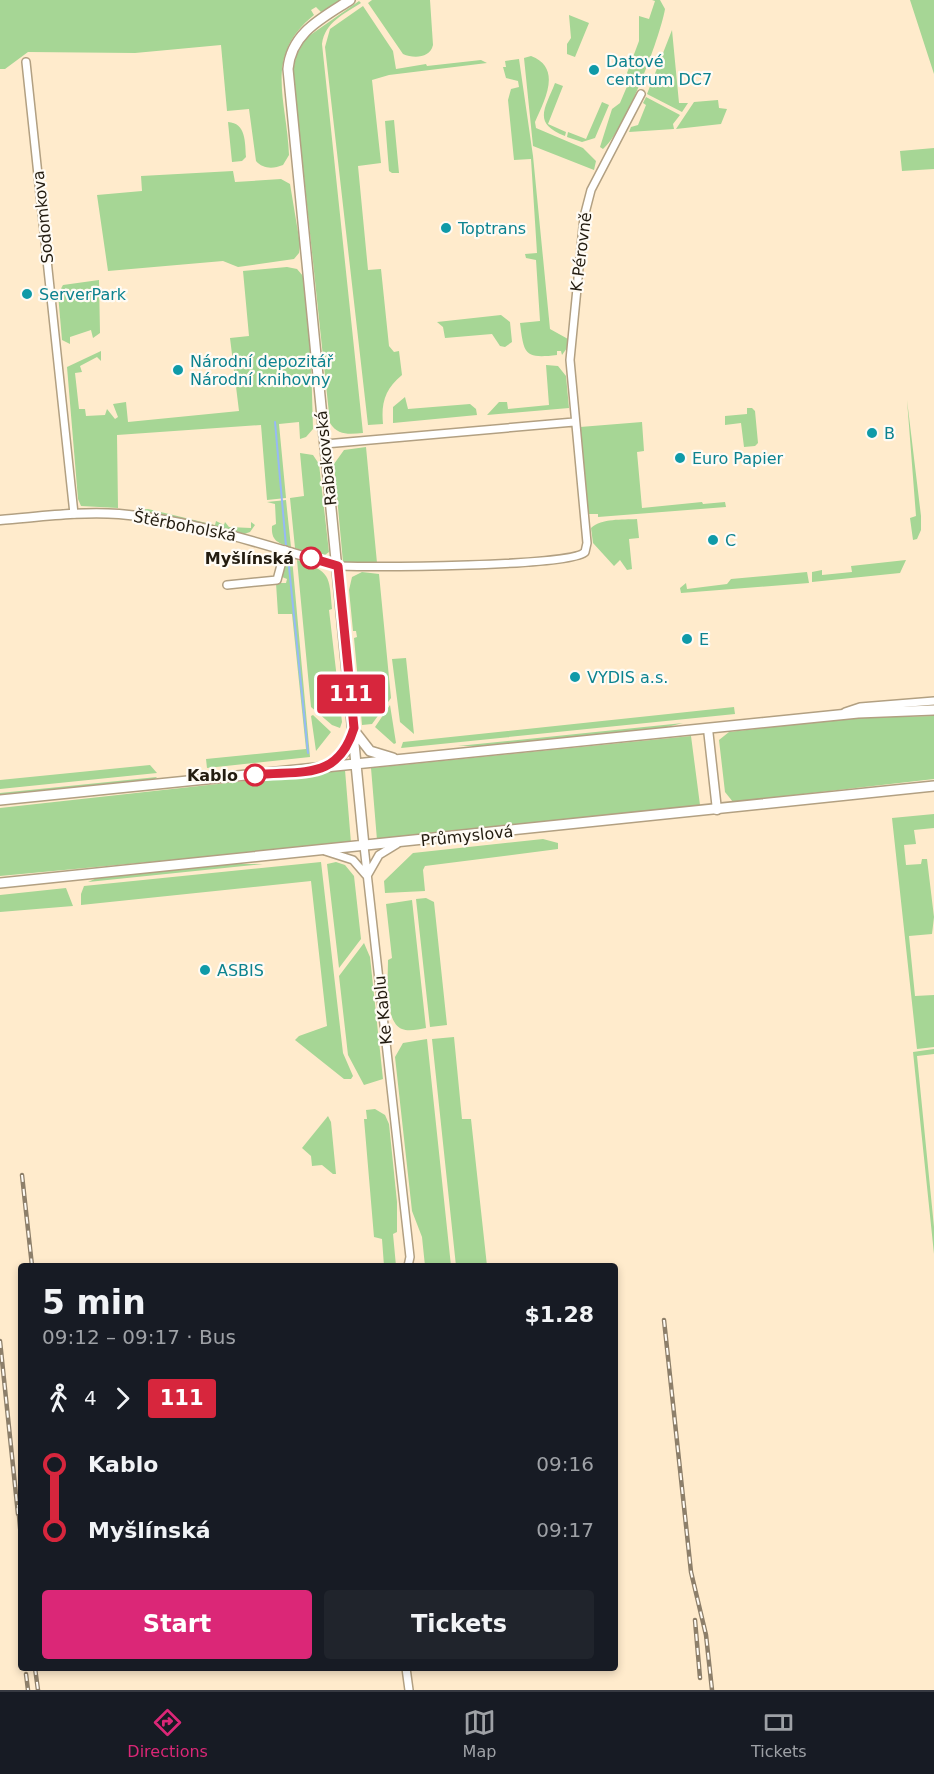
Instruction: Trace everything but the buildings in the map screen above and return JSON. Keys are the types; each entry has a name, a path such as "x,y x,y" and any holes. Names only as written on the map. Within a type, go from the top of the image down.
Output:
{"main road":[{"name":"Rabakovská","path":"350,0 303,33 291,52 288,69 358,764"},
{"path":"0,800 829,716 934,710"},
{"path":"354,728 359,739 370,751 400,760"},
{"path":"326,767 344,754 354,728"},
{"name":"Ke Kablu","path":"358,764 364,846"},
{"name":"Průmyslová","path":"0,883 934,787"}],"street":[{"name":"Sodomkova","path":"26,62 74,514"},
{"name":"K Pérovně","path":"581,556 587,543 570,360 586,211 591,190 641,94"},
{"path":"325,444 574,422"},
{"name":"Štěrboholská","path":"0,520 74,514 133,516 234,536 338,566 477,564 581,556"},
{"path":"227,585 277,580 285,550"},
{"path":"829,716 860,707 934,701"},
{"path":"708,729 717,810"},
{"path":"323,850 353,860 367,876 382,853 399,843"},
{"name":"Ke Kablu","path":"364,846 410,1257 409,1263"},
{"path":"406,1671 409,1690"}],"green space":[{"path":"0,0 341,0 321,12 316,7 311,10 314,15 298,30 288,46 283,63 282,79 289,155 283,165 272,168 262,166 256,161 249,109 227,111 221,45 135,53 28,52 5,69 0,69"},
{"path":"372,0 430,0 433,45 429,53 417,57 403,54 368,3"},
{"path":"652,0 660,0 665,9 662,23 631,105 611,140 603,149 600,147 612,109 620,103 628,84 627,73 639,41 639,16 649,19 655,1"},
{"path":"910,0 934,0 934,74"},
{"path":"359,1 361,3 331,24 322,44 363,433 349,434 337,430 330,423 293,72 296,56 306,38"},
{"path":"363,6 393,51 396,69 426,64 427,66 481,60 487,63 389,75 372,80 381,163 358,166 368,270 381,269 389,346 394,352 399,351 402,375 385,397 383,424 368,425 325,47 330,29"},
{"path":"569,15 589,23 575,57 567,54 567,44 571,38"},
{"path":"672,30 679,103 688,103 682,112 647,94"},
{"path":"531,56 541,61 549,77 546,95 535,122 536,128 583,148 596,161 594,170 533,146 524,58"},
{"path":"519,59 533,156 550,329 568,339 567,348 562,355 561,351 557,351 557,355 532,355 525,348 521,333 520,323 540,321 536,260 526,258 525,254 537,253 531,159 514,160 508,100 511,89 519,87 518,81 506,78 503,67 506,67 505,61"},
{"path":"555,83 563,86 548,124 566,132 565,136 548,126 545,120 545,108"},
{"path":"646,97 680,115 673,124 674,129 629,132 631,127 638,125 646,105 643,103"},
{"path":"718,100 719,108 727,109 721,124 676,129 694,102"},
{"path":"602,102 609,105 595,138 582,142 567,137 568,132 586,139"},
{"path":"394,120 399,173 389,171 385,121"},
{"path":"228,122 238,126 243,134 246,157 242,161 232,162"},
{"path":"934,148 934,169 902,171 900,151"},
{"path":"233,171 235,182 281,179 290,184 300,244 299,253 294,259 238,267 223,261 108,271 97,195 142,191 141,176"},
{"path":"287,267 297,269 303,276 311,360 313,429 306,437 300,439 299,422 279,424 286,498 267,500 261,425 117,435 118,508 81,506 78,499 67,367 101,351 101,361 97,357 80,366 82,372 75,373 79,409 85,409 86,416 105,415 107,409 115,419 118,417 113,404 126,402 128,422 239,411 230,338 249,336 243,271"},
{"path":"99,280 100,333 93,338 91,330 70,337 70,344 62,340 58,294 63,285"},
{"path":"501,315 510,322 512,342 505,347 500,346 492,334 445,338 443,327 437,322"},
{"path":"546,365 558,366 566,376 569,408 487,415 499,402 507,402 508,409 549,405"},
{"path":"405,397 408,409 470,404 476,409 477,415 393,423 393,407"},
{"path":"907,400 921,516 921,530 917,539 913,540 910,518 916,516"},
{"path":"747,408 755,411 758,443 755,446 744,447 741,423 725,425 725,416 747,414"},
{"path":"642,422 644,451 637,452 642,508 702,502 703,504 725,502 726,507 598,517 598,514 588,514 580,427"},
{"path":"366,447 377,563 343,562 334,464 344,450"},
{"path":"300,453 313,455 319,464 329,552 322,557 295,548 290,498 304,496"},
{"path":"286,500 291,547 279,543 274,538 272,526 276,524 275,504 267,502"},
{"path":"148,509 215,525 216,521 224,525 225,522 229,527 251,528 251,522 255,525 250,532 244,534 135,512 135,510"},
{"path":"637,519 639,538 629,539 632,569 627,570 620,560 614,566 593,543 591,528 606,521"},
{"path":"287,557 292,558 310,757 207,768 206,759 306,749 292,614 278,614 276,583 286,583 287,579 282,577"},
{"path":"297,560 322,572 329,582 332,609 329,610 342,722 340,728 332,725 311,707"},
{"path":"906,560 900,573 812,582 812,572 822,570 822,575 852,572 851,566"},
{"path":"362,572 379,574 391,698 372,724 362,725 354,638 357,637 356,631 353,631 349,590 352,577"},
{"path":"807,572 809,583 681,593 680,588 686,583 687,589 727,584 731,579"},
{"path":"406,658 414,734 400,722 392,659"},
{"path":"390,705 396,743 394,744 375,727"},
{"path":"734,707 735,714 401,748 403,742"},
{"path":"313,715 331,732 316,751 311,716"},
{"path":"934,716 934,779 733,802 725,792 719,740 729,732 851,718"},
{"path":"683,723 659,729 487,746 458,746"},
{"path":"691,736 700,805 698,807 377,840 371,768"},
{"path":"150,765 157,773 0,789 0,780"},
{"path":"345,770 351,843 0,876 0,808"},
{"path":"157,777 154,780 0,796 0,793"},
{"path":"934,814 934,828 914,830 916,844 904,845 906,865 921,864 922,859 927,859 934,917 932,934 909,936 915,996 934,995 934,1047 917,1049 892,818"},
{"path":"543,839 558,843 558,849 425,866 423,870 425,891 385,893 384,881 413,853"},
{"path":"321,862 343,1053 353,1076 351,1079 344,1079 295,1040 299,1036 327,1026 311,881 81,905 84,886"},
{"path":"336,862 345,865 354,876 361,939 339,968 327,864"},
{"path":"232,864 263,864 88,882 97,878"},
{"path":"66,888 73,906 0,912 0,895"},
{"path":"426,898 434,902 447,1025 430,1027 416,899"},
{"path":"412,900 426,1028 408,1030 396,1025 390,1009 388,960 392,958 386,904"},
{"path":"364,943 370,957 383,1079 364,1085 348,1055 339,976"},
{"path":"454,1037 462,1119 471,1119 487,1263 456,1263 432,1039"},
{"path":"427,1039 451,1263 425,1263 422,1237 412,1211 395,1057 403,1043"},
{"path":"934,1049 934,1054 917,1056 934,1227 934,1254 913,1052"},
{"path":"375,1109 385,1115 389,1124 397,1202 397,1232 393,1234 396,1263 384,1263 382,1239 374,1237 364,1119 367,1119 366,1110"},
{"path":"328,1116 331,1122 336,1174 322,1165 312,1166 311,1156 302,1148"}],"waterway":[{"path":"275,422 286,546"},
{"path":"288,557 308,753"}],"railway":[{"path":"22,1175 32,1263"},
{"path":"664,1320 691,1572 706,1635 712,1690"},
{"path":"0,1341 18,1514"},
{"path":"695,1620 700,1678"},
{"path":"35,1671 38,1690"},
{"path":"26,1674 28,1690"}],"bus line":[{"name":"111","path":"255,775 330,766 347,750 354,728 338,566 311,558"}],"place":[{"name":"Datové centrum DC7","path":"594,70"},
{"name":"Toptrans","path":"446,228"},
{"name":"ServerPark","path":"27,294"},
{"name":"Národní depozitář Národní knihovny","path":"178,370"},
{"name":"B","path":"872,433"},
{"name":"Euro Papier","path":"680,458"},
{"name":"C","path":"713,540"},
{"name":"Myšlínská","path":"311,558"},
{"name":"E","path":"687,639"},
{"name":"VYDIS a.s.","path":"575,677"},
{"name":"Kablo","path":"255,775"},
{"name":"ASBIS","path":"205,970"}]}
